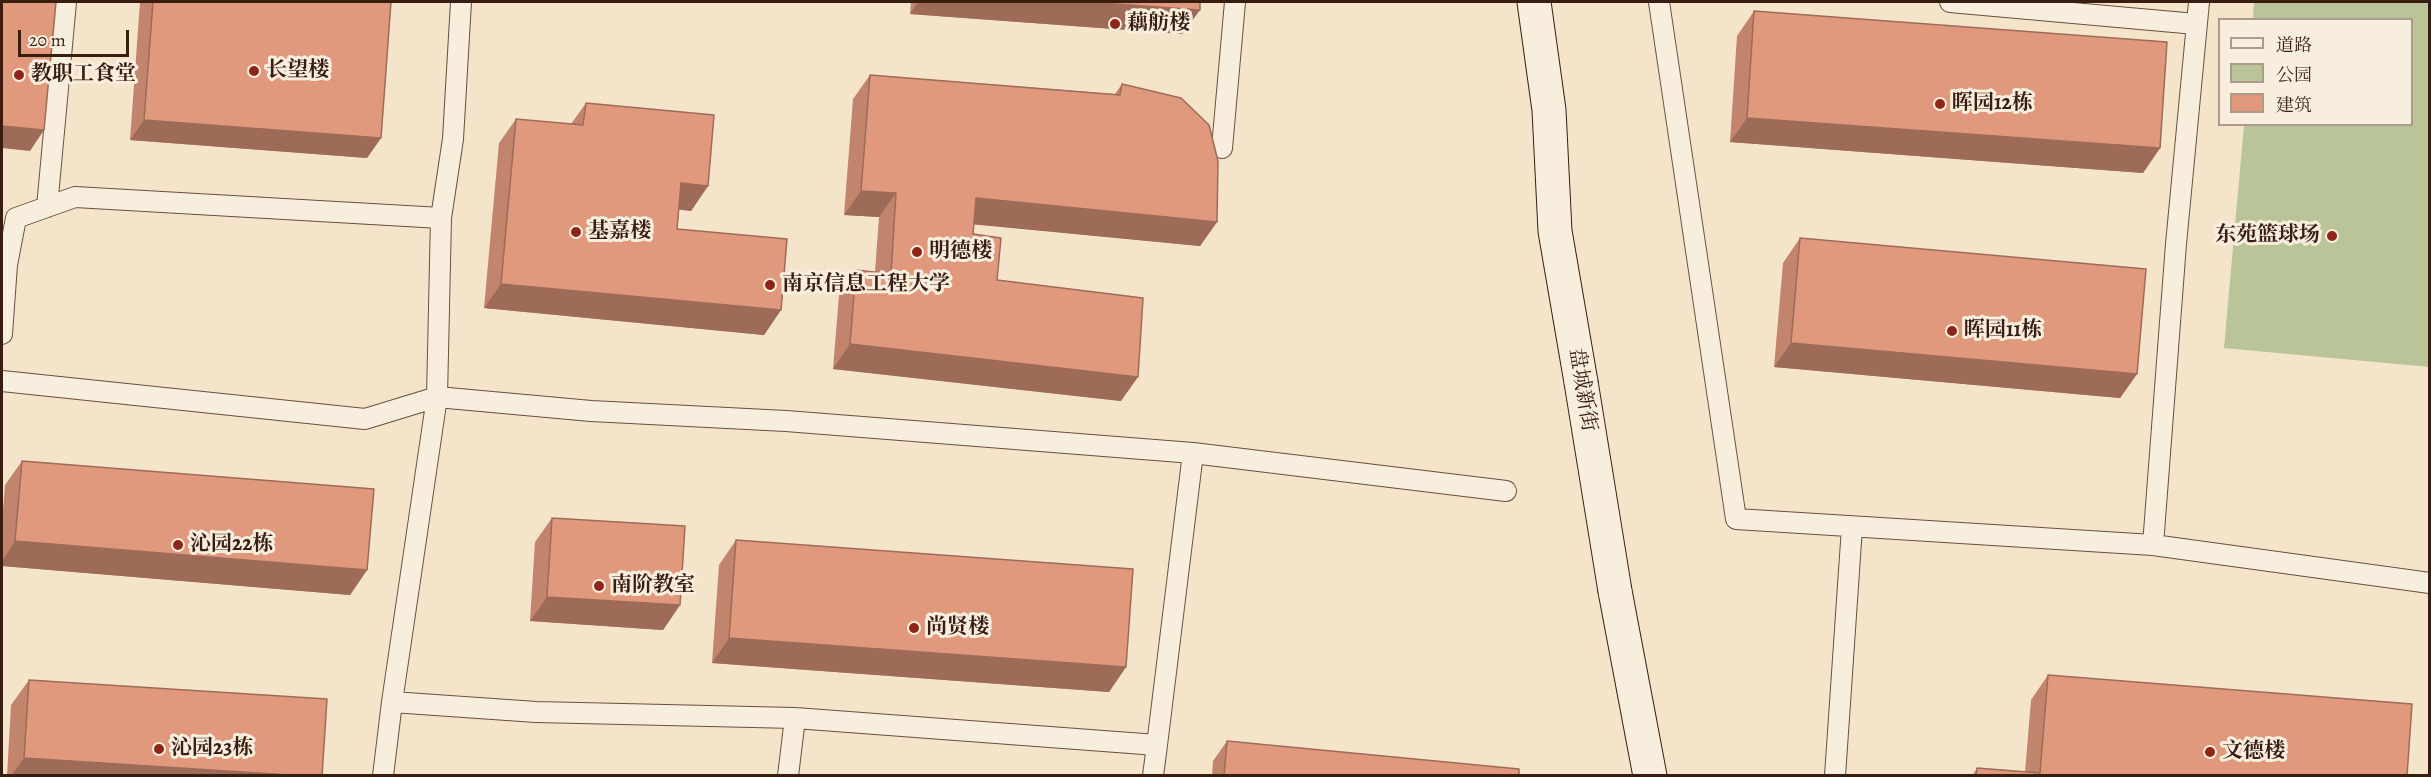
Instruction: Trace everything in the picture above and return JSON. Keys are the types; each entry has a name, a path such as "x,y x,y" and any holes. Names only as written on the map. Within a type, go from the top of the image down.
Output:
{"main road":[{"name":"盘城新街","path":"1534,2 1549,110 1555,231 1614,591 1650,776"}],"lane":[{"path":"47,207 66,2"},
{"path":"383,776 437,397 441,218 453,139 461,2"},
{"path":"1222,148 1235,2"},
{"path":"1659,2 1736,519 2153,545 2430,583"},
{"path":"1950,2 2196,24"},
{"path":"2153,545 2176,244 2199,2"},
{"path":"2,334 7,265 16,218 75,197 441,218"},
{"path":"2,381 365,418 437,397 591,411 786,421 1193,453 1506,491"},
{"path":"1153,776 1193,453"},
{"path":"1835,776 1852,527"},
{"path":"392,702 536,712 795,718 1157,745"},
{"path":"788,776 795,718"}],"green space":[{"name":"东苑篮球场","path":"2254,2 2429,2 2429,367 2224,348 2244,126 2413,126 2413,18 2253,18"}],"building":[{"name":"教职工食堂","path":"2,2 56,2 44,130 2,126"},
{"name":"长望楼","path":"153,2 391,2 381,138 144,120"},
{"path":"1088,2 1200,2 1200,10"},
{"name":"晖园12栋","path":"1754,11 2167,42 2160,148 1747,118"},
{"name":"明德楼","path":"870,75 1120,95 1122,84 1181,98 1209,125 1218,161 1217,222 976,198 973,234 1001,238 997,280 1143,298 1138,377 850,344 856,270 891,274 896,193 861,191"},
{"name":"基嘉楼","path":"586,103 714,115 708,186 681,183 677,229 787,239 781,310 501,284 516,119 583,125"},
{"name":"晖园11栋","path":"1800,238 2146,269 2137,374 1791,343"},
{"name":"沁园22栋","path":"22,461 374,489 367,570 15,541"},
{"path":"552,518 685,526 680,605 547,597"},
{"name":"尚贤楼","path":"736,540 1133,569 1126,667 729,638"},
{"name":"文德楼","path":"2048,675 2412,704 2407,776 1976,776 1977,768 2040,773"},
{"name":"沁园23栋","path":"29,680 327,699 322,776 24,758"},
{"path":"1227,741 1519,769 1519,776 1224,776"}],"place":[{"name":"藕舫楼","path":"1115,24"},
{"name":"长望楼","path":"254,71"},
{"name":"教职工食堂","path":"19,75"},
{"name":"晖园12栋","path":"1940,104"},
{"name":"基嘉楼","path":"576,232"},
{"name":"东苑篮球场","path":"2332,236"},
{"name":"明德楼","path":"917,252"},
{"name":"南京信息工程大学","path":"770,285"},
{"name":"晖园11栋","path":"1952,331"},
{"name":"沁园22栋","path":"178,545"},
{"name":"南阶教室","path":"599,586"},
{"name":"尚贤楼","path":"914,628"},
{"name":"沁园23栋","path":"159,749"},
{"name":"文德楼","path":"2210,752"}]}
